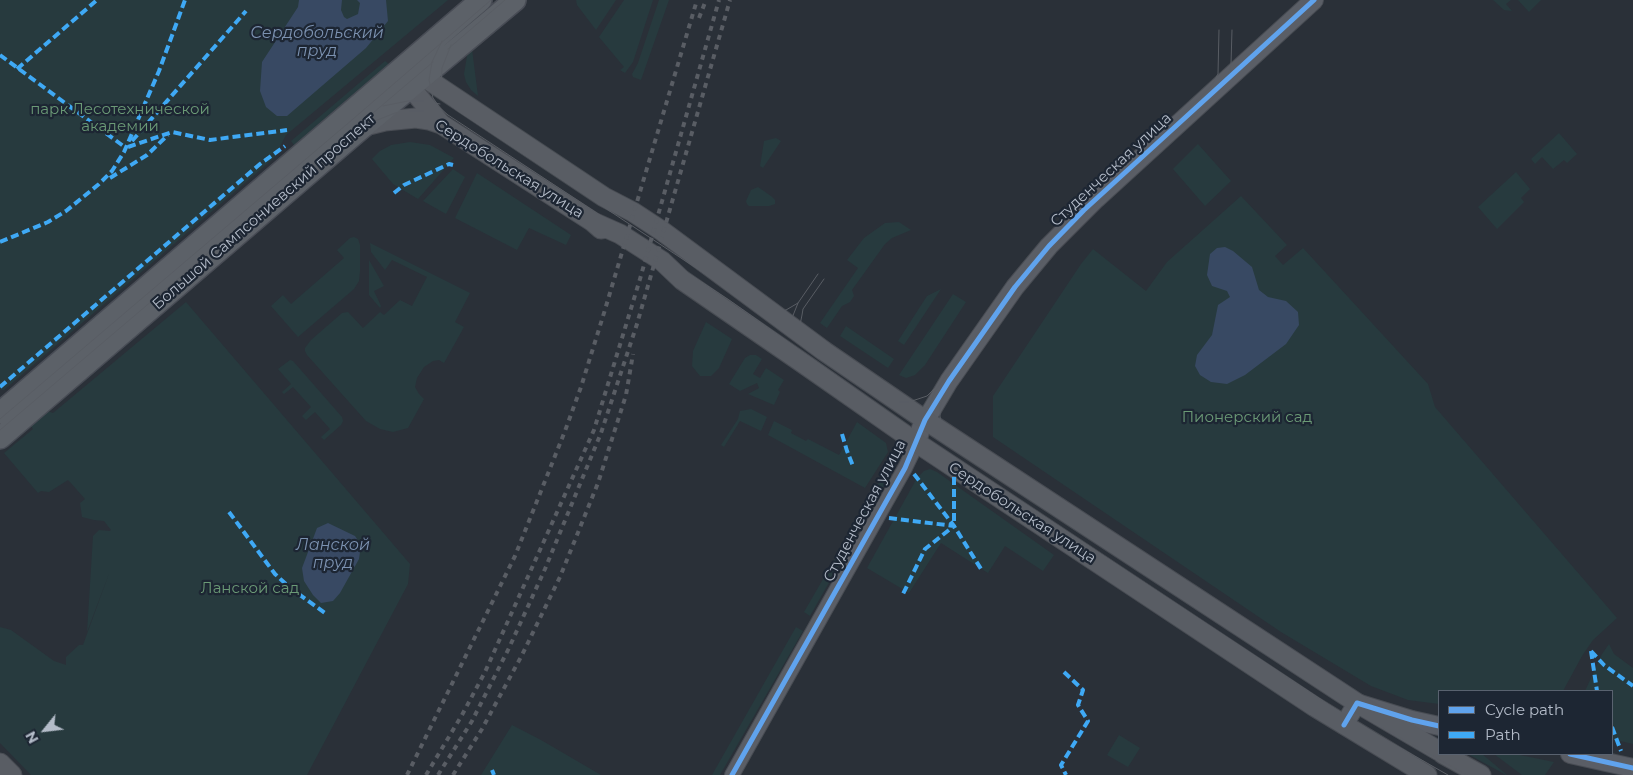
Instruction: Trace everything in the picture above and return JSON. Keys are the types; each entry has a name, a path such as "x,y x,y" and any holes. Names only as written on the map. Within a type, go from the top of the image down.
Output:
{"main road":[{"name":"Большой Сампсониевский проспект","path":"4,418 365,126 411,79 481,0"},
{"name":"Большой Сампсониевский проспект","path":"4,418 411,79 515,0"},
{"path":"411,79 441,124"},
{"name":"Сердобольская улица","path":"411,79 604,198 630,220 657,238 696,257 824,351 926,420 1357,703"},
{"name":"Сердобольская улица","path":"365,126 385,121 416,118 441,124 593,222 620,234 662,261 682,280 917,443 1344,726 1427,775"},
{"path":"1357,703 1438,750"},
{"path":"1446,755 1481,775"},
{"path":"0,763 12,775"}],"street":[{"name":"Студенческая улица","path":"732,775 905,468 926,420 949,381 1008,297 1033,265 1096,199 1314,0"},
{"path":"1344,726 1357,703"},
{"name":"Сердобольская улица","path":"1357,703 1438,726"},
{"path":"1574,755 1633,768"}],"green space":[{"name":"парк Лесотехнической академии","path":"0,0 448,0 286,135 274,158 4,390 0,390"},
{"path":"576,0 616,0 596,30 577,5"},
{"path":"624,0 653,0 633,62 625,73 620,70 624,67 599,37"},
{"path":"659,0 669,0 641,80 633,77 632,74 638,63"},
{"path":"1493,0 1511,0 1506,4 1512,11 1504,10"},
{"path":"1518,0 1541,0 1529,12"},
{"path":"472,49 478,96 471,90 464,74 467,56"},
{"path":"385,61 389,64 294,145 291,141"},
{"path":"1559,133 1577,154 1567,163 1564,160 1553,169 1542,157 1535,164 1531,159"},
{"path":"776,138 781,141 763,168 760,166 764,141"},
{"path":"410,142 430,145 454,158 418,199 393,184 372,159 380,151 391,145"},
{"path":"1198,144 1231,181 1205,206 1173,169"},
{"path":"453,169 465,177 446,214 423,201"},
{"path":"1516,172 1530,189 1521,198 1524,202 1497,229 1478,207"},
{"path":"477,173 571,235 566,245 529,228 517,250 455,218"},
{"path":"758,187 775,200 775,204 769,206 749,206 747,204 746,201 751,190"},
{"name":"Пионерский сад","path":"1241,196 1287,245 1275,256 1283,265 1303,248 1428,384 1435,407 1617,618 1593,640 1564,690 1438,690 1438,704 1408,700 1371,686 1281,632 993,437 993,396 1093,249 1146,291 1167,262"},
{"path":"899,222 911,230 892,238 885,244 852,290 854,296 850,302 842,306 827,328 820,323 858,268 847,260 864,238 885,223"},
{"path":"350,238 358,239 360,245 359,281 354,289 298,337 271,306 283,295 291,304 344,258 337,250"},
{"path":"370,243 470,293 455,322 464,327 444,363 439,360 433,361 424,367 417,378 415,387 424,399 408,428 393,432 380,429 366,421 305,351 311,340 342,313 348,312 363,328 380,312 384,315 400,300 412,306 427,277 392,260 385,270 371,252"},
{"path":"369,260 384,286 374,291 381,306 380,308 369,295"},
{"path":"941,289 904,345 898,341 927,296"},
{"path":"953,294 966,302 925,365 915,375 906,378 899,375"},
{"name":"Ланской сад","path":"186,302 410,564 408,584 307,775 31,775 0,743 0,627 11,630 54,661 66,665 66,657 79,645 83,645 110,571 87,632 93,536 99,530 111,530 104,521 82,517 80,503 85,499 68,480 49,492 41,491 38,493 4,453 33,429 28,422 42,409 53,413"},
{"path":"706,322 732,339 719,368 711,376 700,376 692,366 693,351"},
{"path":"846,326 894,359 888,368 840,336"},
{"path":"750,355 756,355 762,359 753,374 760,378 766,368 784,380 778,390 780,392 774,405 748,394 759,388 757,383 740,391 729,384 745,358"},
{"path":"290,360 293,361 342,417 341,425 324,440 321,437 330,429 315,412 306,420 302,416 311,407 293,387 284,394 282,392 291,384 278,369"},
{"path":"751,409 767,417 761,431 740,421 724,447 721,445 738,419 740,411"},
{"path":"774,421 792,430 791,433 806,441 808,439 839,455 857,422 886,443 888,452 865,488 768,435"},
{"path":"889,465 894,468 810,616 804,612"},
{"path":"930,469 937,472 1054,555 1043,571 1005,546 988,573 941,543 909,593 867,568 917,478 924,471"},
{"path":"796,627 803,631 720,775 712,775"},
{"path":"1609,644 1614,654 1633,668 1633,744 1613,739 1613,690 1585,690 1602,654"},
{"path":"512,725 541,740 601,775 481,775"},
{"path":"1119,735 1140,748 1128,767 1107,755"},
{"path":"1470,755 1483,755 1506,775"},
{"path":"1495,755 1520,755 1554,762 1545,775 1522,775"}],"water":[{"name":"Сердобольский пруд","path":"299,0 342,0 341,10 347,19 358,14 360,3 357,0 386,0 388,21 366,48 287,116 277,116 266,107 260,91 262,62 298,7"},
{"path":"1225,247 1233,251 1252,267 1259,290 1268,297 1286,301 1298,312 1299,325 1286,344 1245,375 1227,384 1211,382 1200,375 1195,366 1197,355 1212,335 1218,305 1230,297 1227,291 1212,286 1207,275 1210,254 1217,248"},
{"name":"Ланской пруд","path":"328,523 355,536 361,545 359,559 340,593 333,601 321,603 304,581 302,568 317,528"}],"tram line":[{"path":"0,419 491,0"},
{"path":"448,49 505,0"},
{"path":"934,433 928,417 929,406 935,391 1025,268 1081,207 1210,88 1218,74 1219,30"},
{"path":"902,412 919,411 937,400 1021,287 1064,236 1215,97 1227,82 1231,64 1232,30"},
{"path":"442,41 432,62 429,80 433,98 448,115 729,300 913,430 1334,708 1448,775"},
{"path":"451,45 442,68 441,86 444,96 450,105 458,111 734,293 878,395 1339,701 1467,775"},
{"path":"0,430 433,62"},
{"path":"383,106 408,101 440,104"},
{"path":"365,125 395,113 409,111 424,111 447,117"},
{"path":"793,339 791,331 792,318 798,303 818,274"},
{"path":"808,343 802,335 800,325 803,309 824,279"},
{"path":"761,312 775,313 786,310 798,303"},
{"path":"887,399 909,402 927,396 935,388"},
{"path":"944,395 940,406 941,425 951,441"}],"railway":[{"path":"407,775 515,556 565,431 604,313 697,0"},
{"path":"699,18 706,0"},
{"path":"426,775 485,672 594,430 640,279 719,0"},
{"path":"438,775 472,721 509,648 545,569 601,433 637,324 730,0"},
{"path":"453,775 482,729 522,655 560,577 598,483 626,395 633,354"}],"marked path":[{"path":"17,69 97,0"},
{"path":"0,242 48,222 66,211 112,171 124,152 159,71 185,0"},
{"path":"132,141 246,11"},
{"path":"0,55 126,148"},
{"path":"128,147 172,132 210,140 287,130"},
{"path":"110,178 147,155 168,135"},
{"path":"0,387 260,164 285,146"},
{"path":"394,193 404,185 449,164 453,165"},
{"path":"842,434 853,466"},
{"path":"914,474 954,526 981,569"},
{"path":"954,477 954,526"},
{"path":"229,512 275,574 289,587 325,613"},
{"path":"889,518 954,526 925,549 903,594"},
{"path":"1591,651 1604,665 1633,686"},
{"path":"1591,651 1597,690"},
{"path":"1064,672 1083,690 1078,705 1088,721 1061,765 1066,775"},
{"path":"1613,730 1621,751"},
{"path":"492,770 494,775"}],"cycle path":[{"path":"732,775 905,468 925,420 949,381 1015,287 1049,246 1084,210 1314,0"},
{"path":"1344,725 1357,703 1438,726"},
{"path":"1574,755 1633,768"}]}
